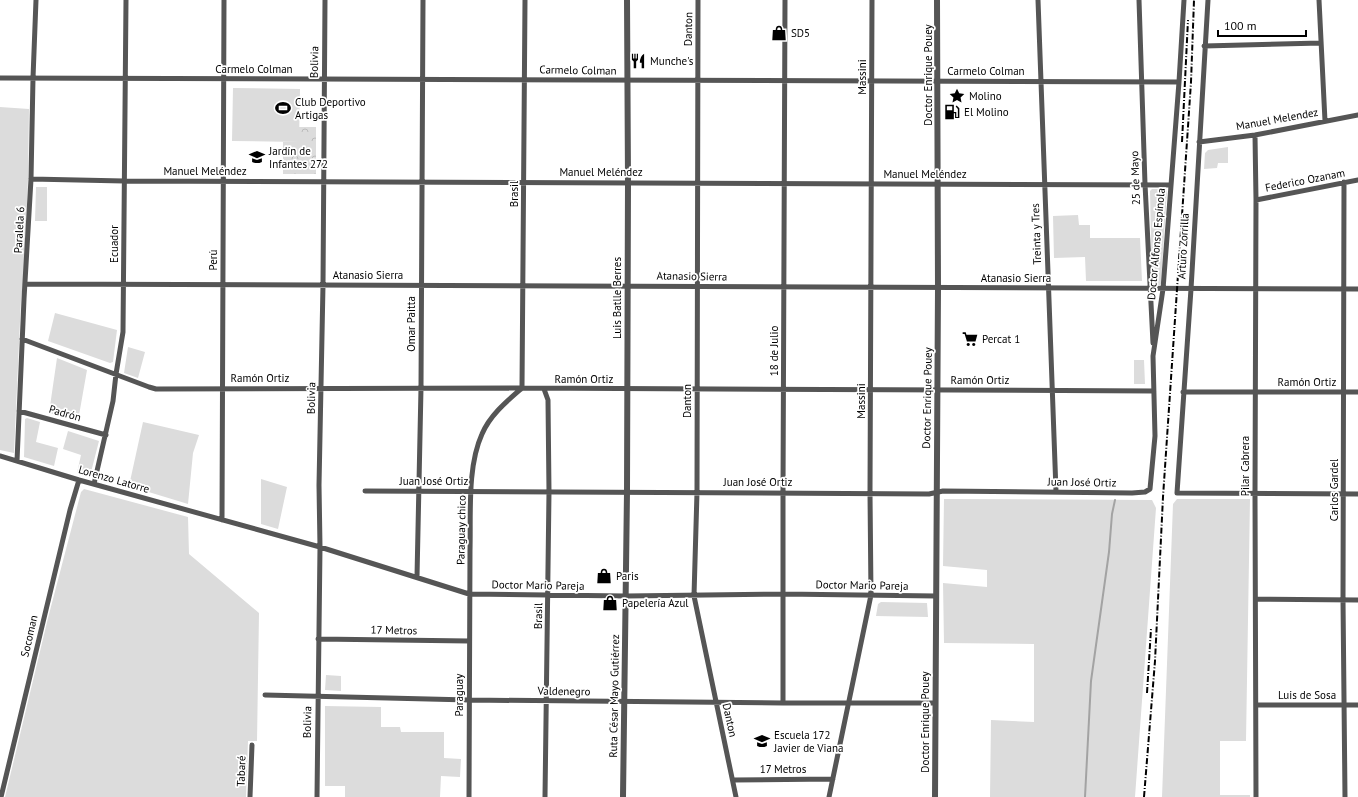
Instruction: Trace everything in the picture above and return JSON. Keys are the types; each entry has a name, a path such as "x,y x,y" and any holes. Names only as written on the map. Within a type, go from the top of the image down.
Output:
{"street":[{"name":"Paralela 6","path":"17,461 31,179 36,0"},
{"name":"Ecuador","path":"94,484 113,401 123,332 126,0"},
{"name":"Perú","path":"222,520 224,0"},
{"name":"Bolivia","path":"317,797 325,0"},
{"name":"Omar Paitta","path":"417,577 421,388 423,0"},
{"name":"Brasil","path":"522,388 525,0"},
{"name":"Luis Batlle Berres","path":"626,596 628,182 627,0"},
{"name":"Danton","path":"698,0 697,492 694,596 736,797"},
{"name":"18 de Julio","path":"783,703 785,0"},
{"name":"Massini","path":"829,797 871,595 872,0"},
{"name":"Doctor Enrique Pouey","path":"935,797 938,288 937,0"},
{"name":"Treinta y Tres","path":"1038,0 1056,491"},
{"name":"25 de Mayo","path":"1139,0 1145,184 1153,356"},
{"name":"Doctor Alfonso Espínola","path":"1150,489 1154,436 1153,356 1163,289 1184,0"},
{"name":"Arturo Zorrilla","path":"1208,0 1177,493 1255,493"},
{"path":"1319,0 1325,121"},
{"path":"1204,46 1321,43"},
{"name":"Carmelo Colman","path":"0,78 1179,82"},
{"name":"Manuel Melendez","path":"1199,142 1255,135 1358,115"},
{"name":"Pilar Cabrera","path":"1255,135 1256,797"},
{"name":"Manuel Meléndez","path":"31,179 124,181 1171,185"},
{"name":"Federico Ozanam","path":"1256,200 1358,180"},
{"name":"Carlos Gardel","path":"1344,182 1343,600 1345,797"},
{"name":"Atanasio Sierra","path":"26,284 523,287 698,286 784,288 1256,290 1358,289"},
{"name":"Ramón Ortiz","path":"22,339 156,389 627,388 1154,391"},
{"name":"Paraguay chico","path":"470,594 473,467 478,445 482,432 499,410 522,388"},
{"name":"Brasil","path":"544,389 548,400 549,492 545,797"},
{"name":"Ramón Ortiz","path":"1184,392 1358,392"},
{"name":"Padrón","path":"19,411 106,435"},
{"name":"Lorenzo Latorre","path":"0,456 78,480 222,520"},
{"name":"Socoman","path":"1,797 78,480"},
{"name":"Juan José Ortiz","path":"365,491 783,492 929,494 943,491 1132,493 1145,492 1150,489"},
{"path":"1255,493 1358,494"},
{"name":"Doctor Mario Pareja","path":"222,520 320,547 470,594 626,596 783,594 936,596"},
{"name":"Paraguay","path":"469,797 470,594"},
{"name":"Ruta César Mayo Gutiérrez","path":"623,797 626,596"},
{"path":"1256,599 1358,600"},
{"name":"17 Metros","path":"318,639 469,641"},
{"name":"Valdenegro","path":"265,695 469,700 935,703"},
{"name":"Luis de Sosa","path":"1256,705 1358,705"},
{"name":"Tabaré","path":"250,797 252,745"},
{"name":"17 Metros","path":"733,780 833,779"}],"green space":[{"path":"233,88 300,89 299,142 232,141"},
{"path":"0,107 29,109 24,277 21,299 14,453 0,450"},
{"path":"299,127 316,127 316,174 283,174 283,142 299,142"},
{"path":"1228,147 1228,163 1218,163 1217,168 1204,169 1205,153 1208,150"},
{"path":"36,187 47,187 47,221 35,221"},
{"path":"1152,189 1165,189 1167,191 1160,285 1152,284 1150,191"},
{"path":"1078,215 1079,225 1090,225 1090,238 1140,238 1142,281 1086,281 1085,257 1054,258 1053,216"},
{"path":"55,313 117,330 113,362 110,363 48,341"},
{"path":"128,347 145,352 138,378 124,373"},
{"path":"57,358 87,370 78,421 49,413"},
{"path":"1134,360 1144,360 1145,384 1134,384"},
{"path":"27,418 40,422 36,442 58,448 54,466 24,457 25,419"},
{"path":"143,422 199,435 193,453 188,504 129,486"},
{"path":"68,431 99,441 90,476 77,473 81,455 63,449"},
{"path":"261,479 287,487 278,529 261,524"},
{"path":"84,489 188,517 189,554 259,613 257,741 248,741 246,797 5,797 48,618 81,492"},
{"path":"944,499 1152,500 1156,508 1135,797 990,797 991,720 1034,722 1034,644 944,643 943,583 987,587 987,570 943,566"},
{"path":"1177,499 1250,499 1246,741 1220,741 1220,795 1250,795 1250,797 1162,797 1173,504"},
{"path":"881,602 927,603 928,617 876,616 878,604"},
{"path":"326,675 341,676 341,691 325,690"},
{"path":"325,706 381,707 381,727 400,727 401,732 444,732 444,758 461,759 460,777 441,776 440,797 345,797 345,786 325,786"}],"waterway":[{"path":"1085,797 1091,681 1115,500"}],"railway":[{"path":"1144,797 1155,661 1163,497 1191,82 1194,0"},
{"path":"1182,142 1188,20"},
{"path":"1147,693 1151,629"}],"place":[{"name":"SD5","path":"779,33"},
{"name":"Munche's","path":"638,61"},
{"name":"Molino","path":"957,96"},
{"name":"Club Deportivo Artigas","path":"283,108"},
{"name":"El Molino","path":"952,112"},
{"name":"Jardín de Infantes 272","path":"257,157"},
{"name":"Percat 1","path":"970,339"},
{"name":"Paris","path":"604,576"},
{"name":"Papelería Azul","path":"610,603"},
{"name":"Escuela 172 Javier de Viana","path":"762,741"}]}
